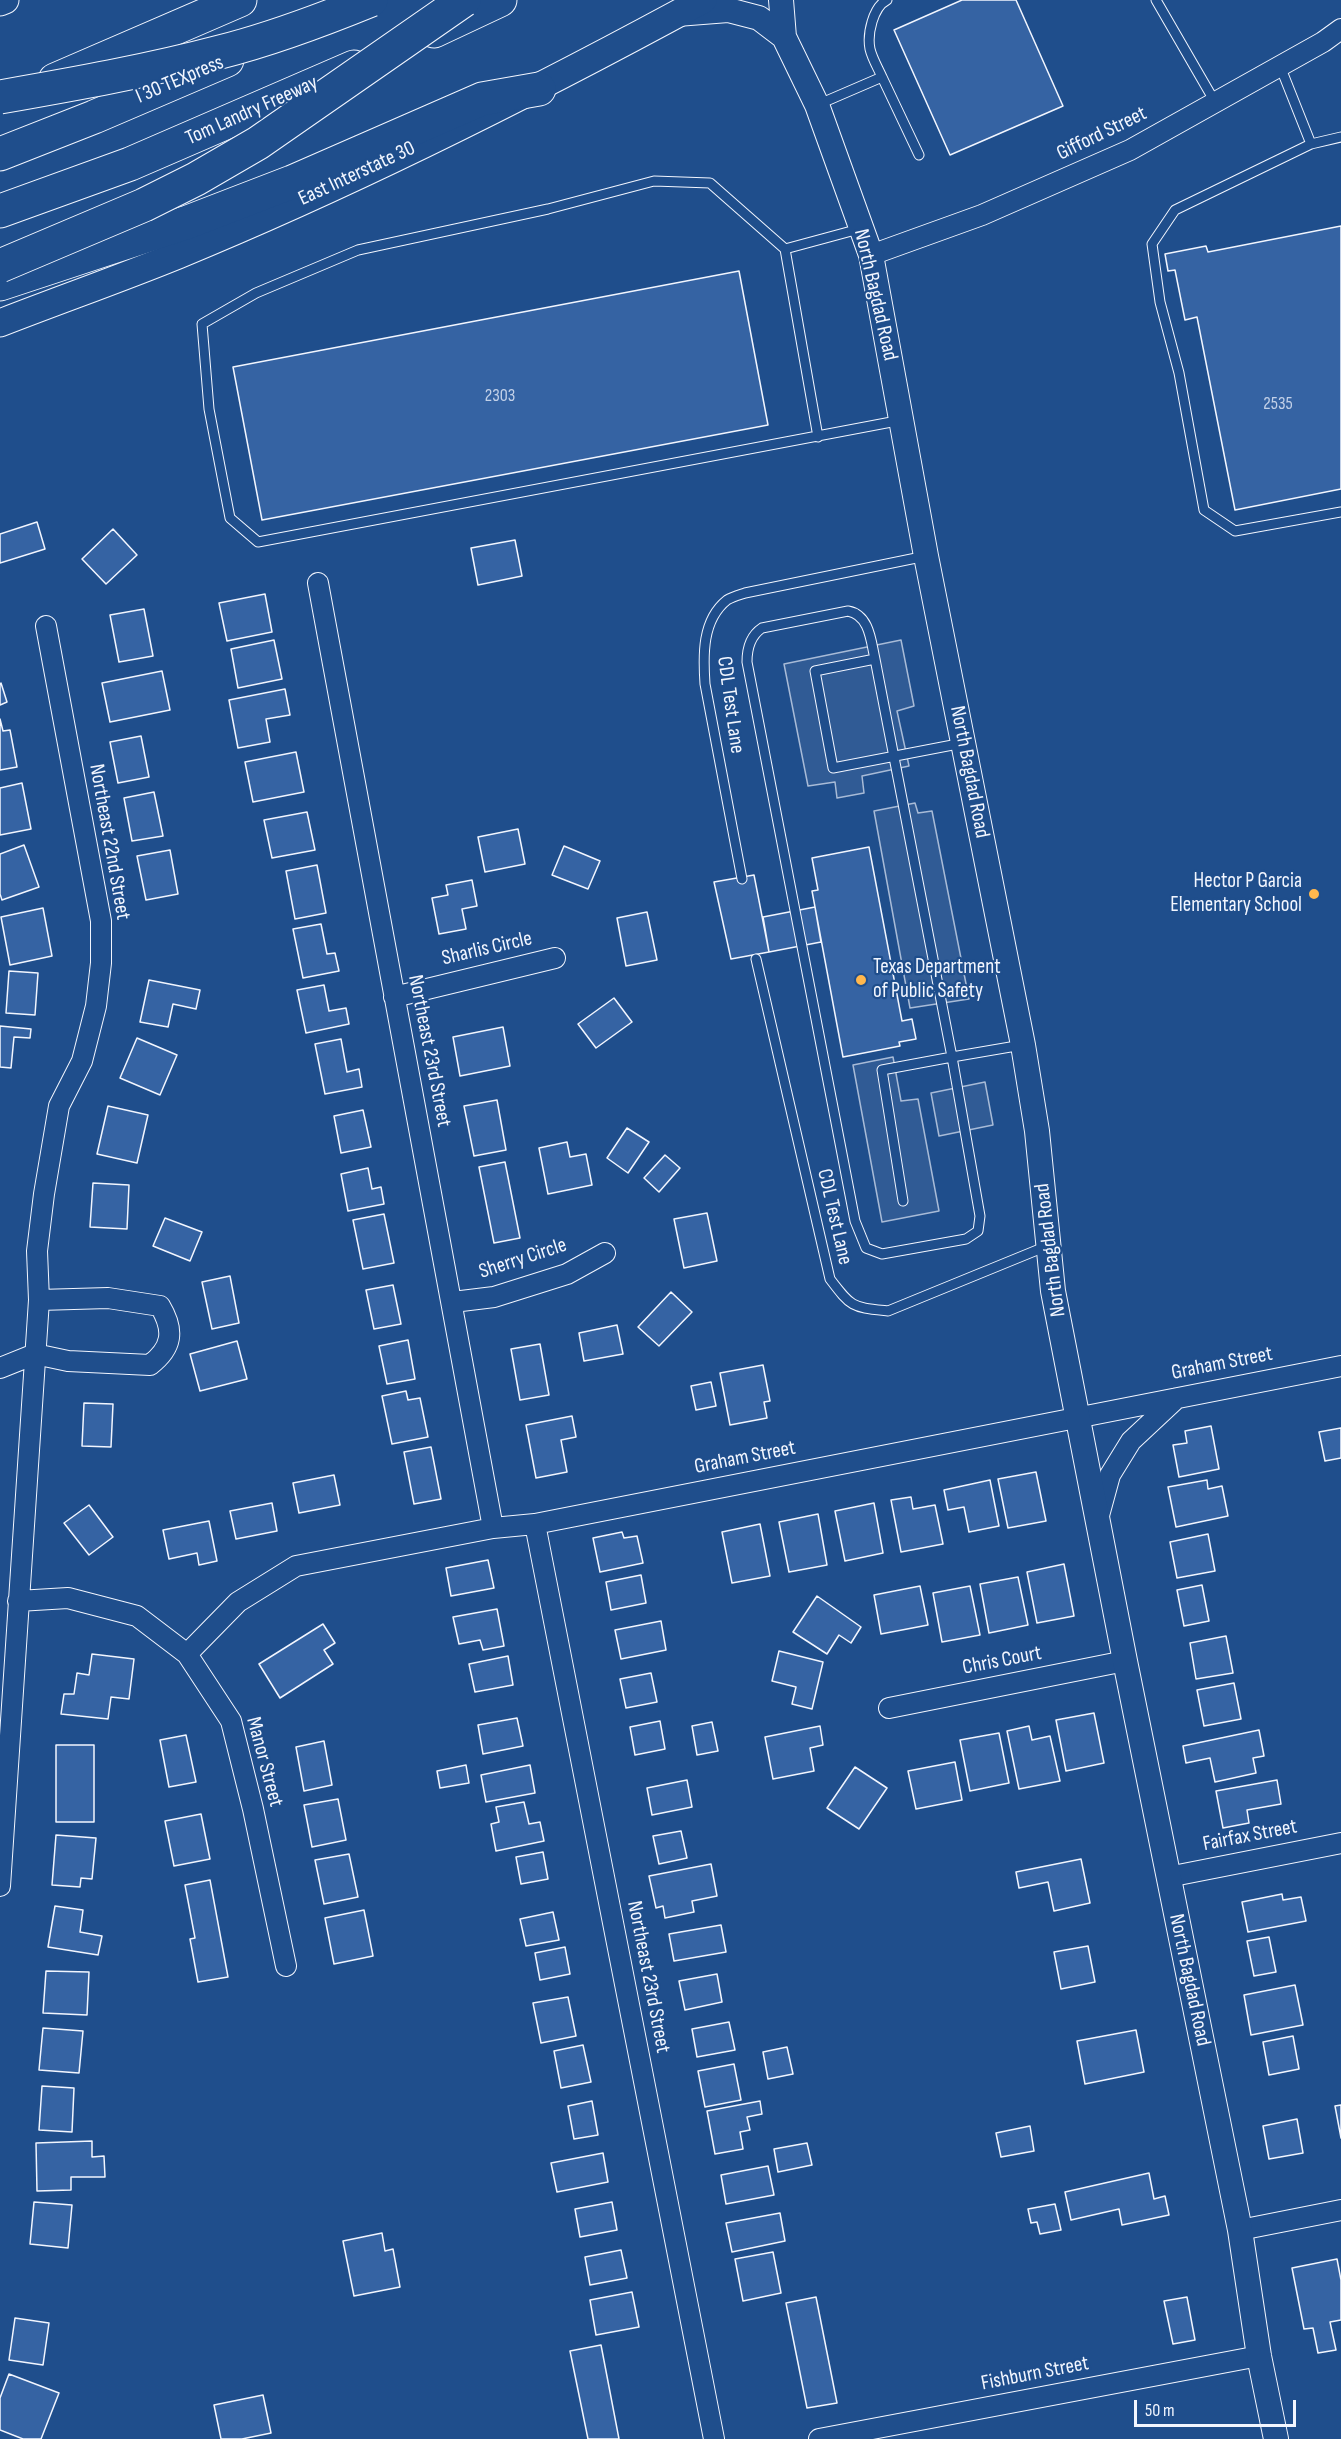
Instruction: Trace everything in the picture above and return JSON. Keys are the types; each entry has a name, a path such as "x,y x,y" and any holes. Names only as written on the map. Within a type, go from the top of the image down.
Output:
{"highway":[{"path":"0,103 168,33 240,0"},
{"name":"I 30 TEXpress","path":"0,154 94,117 357,0"},
{"path":"0,97 88,82 221,52 280,34 371,0"},
{"path":"0,266 123,214 196,179 258,143 464,0"},
{"name":"Tom Landry Freeway","path":"0,211 130,164 500,0"},
{"path":"0,284 188,222 292,182 482,99 539,88"}],"main road":[{"path":"0,2 5,0"},
{"name":"East Interstate 30","path":"0,323 178,255 358,175 539,88 703,0"}],"street":[{"name":"North Bagdad Road","path":"781,0 784,37 817,105 871,255 926,556 1023,1044 1037,1131 1053,1291 1240,2230 1259,2356 1276,2439"},
{"name":"North Bagdad Road","path":"678,14 728,10 759,18 784,37"},
{"name":"Gifford Street","path":"871,255 993,211 1130,150 1341,29"},
{"name":"Northeast 23rd Street","path":"318,582 493,1528"},
{"name":"Northeast 22nd Street","path":"0,1886 5,1722 18,1600 39,1300 38,1251 46,1183 59,1106 82,1061 96,1006 100,963 101,921 45,626"},
{"name":"Sharlis Circle","path":"394,997 555,958"},
{"name":"Sherry Circle","path":"453,1302 494,1297 567,1274 606,1253"},
{"path":"0,1368 35,1353 68,1361 150,1365 162,1356 170,1342 167,1319 160,1306 108,1298 39,1300"},
{"name":"Graham Street","path":"187,1653 238,1602 296,1566 493,1528 535,1524 1341,1366"},
{"name":"North Bagdad Road","path":"1098,1521 1110,1475 1131,1441 1178,1397"},
{"name":"Northeast 23rd Street","path":"535,1524 714,2439"},
{"name":"Manor Street","path":"18,1600 68,1598 137,1616 187,1653 231,1721 253,1809 286,1966"},
{"name":"Chris Court","path":"889,1708 1125,1661"},
{"name":"Fairfax Street","path":"1168,1877 1341,1843"},
{"path":"1240,2230 1341,2211"},
{"name":"Fishburn Street","path":"819,2439 1259,2356"}],"lane":[{"path":"887,0 883,2 872,21 870,48 919,155"},
{"path":"1156,0 1215,102"},
{"path":"1280,66 1311,144"},
{"path":"817,105 882,77"},
{"path":"1341,137 1311,144 1175,210 1152,244 1160,302 1179,373 1204,510 1235,531 1341,512"},
{"path":"818,436 785,249 710,183 654,181 548,209 358,250 256,293 202,324 209,409 230,518 258,542 818,436 902,420"},
{"path":"785,249 861,228"},
{"name":"CDL Test Lane","path":"742,879 705,684 703,656 707,631 717,612 728,600 745,593 926,556"},
{"path":"848,611 854,612 864,620 870,634 874,659 952,1057 981,1225 978,1231 966,1239 882,1254 866,1248 855,1221 747,653 755,633 762,628 848,611"},
{"path":"874,659 815,671 833,768 963,743"},
{"name":"CDL Test Lane","path":"756,959 830,1279 848,1303 863,1309 888,1311 1049,1245"},
{"path":"903,1201 882,1070 1023,1044"}],"shaded area":[{"path":"901,640 914,706 897,711 909,766 862,776 864,793 837,798 835,782 808,786 784,664"},
{"path":"915,803 918,813 932,811 969,999 910,1008 874,811"},
{"path":"893,1057 901,1101 918,1099 939,1211 882,1222 853,1065"},
{"path":"985,1082 993,1125 939,1136 931,1093"}],"building":[{"path":"962,0 1016,0 1063,106 950,155 894,30"},
{"path":"1341,226 1341,489 1235,510 1197,317 1185,320 1175,270 1168,271 1165,254 1206,246 1208,252"},
{"path":"739,271 768,425 262,520 233,367"},
{"path":"37,522 45,549 0,563 0,534"},
{"path":"113,529 137,555 106,584 82,559"},
{"path":"515,540 522,576 478,585 471,548"},
{"path":"265,594 272,632 227,641 219,603"},
{"path":"144,609 153,656 119,662 110,615"},
{"path":"274,640 282,679 238,688 231,649"},
{"path":"162,671 170,710 110,722 102,683"},
{"path":"0,684 7,702 0,705"},
{"path":"285,689 290,715 266,719 270,742 238,748 229,700"},
{"path":"0,719 3,731 10,730 17,767 0,770"},
{"path":"141,736 149,777 118,783 110,742"},
{"path":"296,752 304,792 253,802 245,762"},
{"path":"22,783 31,829 0,835 0,788"},
{"path":"154,792 163,836 132,841 124,798"},
{"path":"307,812 315,850 272,858 264,820"},
{"path":"518,829 525,864 485,872 478,837"},
{"path":"24,845 39,887 2,900 0,854"},
{"path":"564,846 600,861 588,889 552,875"},
{"name":"Texas Department of Public Safety","path":"869,847 902,1021 912,1019 916,1039 899,1042 900,1046 843,1057 812,891 818,890 812,858"},
{"path":"170,850 178,894 146,900 137,856"},
{"path":"317,865 326,913 295,919 286,871"},
{"path":"754,875 769,952 731,959 714,882"},
{"path":"472,880 477,906 462,909 466,929 439,934 432,898 448,895 446,885"},
{"path":"815,907 821,942 769,952 763,917"},
{"path":"43,908 52,956 10,965 1,917"},
{"path":"647,912 657,960 626,966 617,918"},
{"path":"321,924 327,954 335,953 339,971 303,978 293,929"},
{"path":"9,971 38,973 35,1015 6,1013"},
{"path":"149,980 200,990 196,1009 173,1004 168,1027 140,1022"},
{"path":"324,985 329,1011 346,1008 349,1024 306,1033 297,990"},
{"path":"614,998 632,1022 596,1048 578,1024"},
{"path":"0,1026 31,1029 30,1038 14,1037 11,1068 0,1067"},
{"path":"503,1027 510,1066 460,1076 453,1037"},
{"path":"137,1038 177,1055 160,1095 120,1078"},
{"path":"341,1039 347,1072 359,1069 362,1087 325,1094 315,1044"},
{"path":"497,1100 506,1150 474,1156 464,1106"},
{"path":"108,1106 148,1115 137,1163 97,1154"},
{"path":"363,1110 371,1147 341,1153 334,1116"},
{"path":"627,1128 649,1142 628,1173 607,1158"},
{"path":"567,1142 570,1157 586,1154 592,1185 548,1194 539,1148"},
{"path":"665,1155 680,1168 659,1192 644,1178"},
{"path":"505,1162 520,1238 494,1243 479,1167"},
{"path":"368,1168 372,1189 381,1187 384,1204 348,1211 341,1174"},
{"path":"93,1183 129,1185 127,1229 90,1227"},
{"path":"707,1213 717,1261 684,1268 674,1219"},
{"path":"384,1214 394,1263 363,1269 353,1220"},
{"path":"165,1218 202,1232 190,1261 153,1246"},
{"path":"230,1276 239,1323 212,1329 202,1282"},
{"path":"393,1285 401,1324 374,1329 366,1290"},
{"path":"671,1292 692,1312 659,1346 638,1327"},
{"path":"617,1325 623,1354 584,1361 579,1333"},
{"path":"408,1340 415,1379 387,1384 379,1346"},
{"path":"237,1341 247,1379 200,1391 190,1354"},
{"path":"540,1344 549,1395 520,1400 511,1349"},
{"path":"763,1365 770,1401 764,1402 767,1418 730,1425 720,1373"},
{"path":"711,1382 716,1406 696,1410 691,1386"},
{"path":"406,1391 408,1400 420,1398 428,1437 392,1444 382,1396"},
{"path":"84,1403 113,1404 111,1447 82,1446"},
{"path":"572,1416 576,1437 561,1440 567,1472 536,1478 526,1425"},
{"path":"1211,1426 1219,1469 1179,1477 1173,1445 1187,1443 1185,1431"},
{"path":"1341,1428 1341,1458 1325,1461 1319,1432"},
{"path":"431,1447 441,1499 414,1504 404,1452"},
{"path":"1036,1472 1046,1521 1008,1528 998,1479"},
{"path":"334,1475 340,1505 299,1513 293,1483"},
{"path":"990,1480 999,1526 969,1532 964,1507 948,1510 944,1490"},
{"path":"1207,1480 1208,1489 1222,1486 1228,1516 1176,1527 1168,1487"},
{"path":"911,1497 913,1509 935,1505 943,1544 901,1552 891,1500"},
{"path":"272,1503 277,1531 236,1539 230,1511"},
{"path":"874,1503 883,1553 845,1561 835,1511"},
{"path":"89,1505 113,1537 89,1555 64,1523"},
{"path":"818,1514 827,1565 789,1572 779,1522"},
{"path":"209,1521 217,1561 199,1565 197,1553 169,1559 163,1530"},
{"path":"760,1524 770,1576 732,1583 722,1532"},
{"path":"622,1532 624,1538 637,1536 643,1563 600,1572 593,1538"},
{"path":"1208,1534 1215,1571 1177,1578 1170,1542"},
{"path":"488,1560 494,1588 451,1596 446,1568"},
{"path":"1064,1564 1074,1616 1037,1623 1027,1572"},
{"path":"641,1575 646,1603 611,1610 606,1582"},
{"path":"1018,1577 1028,1625 989,1633 980,1584"},
{"path":"1202,1585 1209,1621 1184,1626 1177,1590"},
{"path":"920,1586 928,1625 881,1634 874,1595"},
{"path":"970,1586 980,1635 942,1642 933,1593"},
{"path":"817,1596 861,1627 851,1643 839,1635 827,1654 793,1632"},
{"path":"497,1609 504,1646 483,1650 480,1640 459,1644 453,1617"},
{"path":"661,1621 666,1650 621,1659 615,1630"},
{"path":"323,1624 335,1643 324,1650 333,1664 280,1698 259,1664"},
{"path":"1226,1636 1233,1673 1196,1679 1190,1643"},
{"path":"779,1651 823,1662 812,1709 792,1704 796,1687 772,1681"},
{"path":"92,1654 134,1659 129,1699 111,1697 108,1719 61,1714 64,1694 74,1694 77,1673 89,1675"},
{"path":"508,1656 513,1685 475,1692 469,1664"},
{"path":"651,1673 657,1702 626,1708 620,1679"},
{"path":"1234,1683 1241,1719 1204,1726 1197,1690"},
{"path":"1094,1713 1104,1763 1066,1771 1056,1720"},
{"path":"517,1718 523,1746 483,1754 478,1725"},
{"path":"660,1721 665,1749 635,1755 630,1727"},
{"path":"712,1722 718,1751 697,1755 692,1726"},
{"path":"820,1726 823,1745 810,1748 814,1771 773,1779 765,1737"},
{"path":"1029,1726 1032,1740 1050,1736 1060,1781 1019,1789 1007,1731"},
{"path":"1259,1730 1264,1756 1253,1758 1256,1773 1215,1782 1210,1758 1186,1763 1183,1746"},
{"path":"999,1733 1009,1783 970,1791 960,1740"},
{"path":"186,1735 196,1782 169,1787 160,1740"},
{"path":"324,1741 332,1785 304,1791 296,1747"},
{"path":"56,1745 94,1745 94,1822 56,1822"},
{"path":"955,1762 962,1800 916,1809 908,1771"},
{"path":"466,1765 469,1783 440,1788 437,1771"},
{"path":"530,1765 535,1793 486,1802 481,1775"},
{"path":"855,1767 887,1788 859,1829 827,1808"},
{"path":"687,1780 692,1807 652,1815 647,1788"},
{"path":"1277,1780 1281,1804 1247,1810 1249,1823 1223,1828 1216,1791"},
{"path":"338,1799 346,1840 312,1847 304,1805"},
{"path":"524,1802 529,1824 540,1822 544,1841 496,1851 491,1824 499,1822 496,1807"},
{"path":"201,1814 210,1859 174,1866 165,1821"},
{"path":"681,1831 687,1858 659,1864 653,1836"},
{"path":"56,1835 96,1838 92,1879 81,1878 80,1887 52,1885"},
{"path":"543,1852 548,1879 521,1884 516,1857"},
{"path":"349,1854 358,1897 324,1904 315,1860"},
{"path":"1081,1859 1090,1903 1054,1911 1048,1882 1019,1888 1016,1872"},
{"path":"711,1864 717,1896 692,1901 694,1912 665,1918 663,1906 656,1908 649,1876"},
{"path":"210,1880 228,1977 198,1982 190,1939 195,1938 185,1885"},
{"path":"1282,1894 1283,1900 1301,1897 1306,1921 1248,1932 1242,1902"},
{"path":"55,1906 83,1910 80,1932 102,1936 98,1955 48,1947"},
{"path":"364,1910 373,1956 334,1964 325,1918"},
{"path":"553,1912 559,1940 526,1946 520,1919"},
{"path":"721,1925 726,1952 674,1961 669,1934"},
{"path":"1269,1937 1276,1972 1254,1976 1247,1941"},
{"path":"1088,1946 1095,1982 1061,1989 1054,1952"},
{"path":"565,1947 570,1974 540,1980 535,1953"},
{"path":"46,1971 89,1972 87,2015 43,2013"},
{"path":"717,1974 722,2002 685,2010 679,1981"},
{"path":"1295,1985 1303,2025 1251,2035 1244,1995"},
{"path":"568,1997 576,2036 541,2043 533,2003"},
{"path":"729,2022 735,2050 697,2057 692,2029"},
{"path":"43,2028 83,2031 79,2073 39,2070"},
{"path":"1136,2030 1144,2072 1085,2084 1077,2041"},
{"path":"1293,2036 1299,2069 1269,2075 1263,2042"},
{"path":"583,2045 591,2082 561,2088 554,2051"},
{"path":"787,2047 793,2074 768,2079 763,2052"},
{"path":"734,2064 741,2100 705,2107 698,2071"},
{"path":"42,2086 74,2088 72,2132 39,2130"},
{"path":"592,2101 598,2135 574,2139 568,2106"},
{"path":"760,2101 762,2114 747,2117 750,2130 740,2132 743,2149 715,2154 707,2111"},
{"path":"1341,2105 1341,2138 1335,2106"},
{"path":"1297,2119 1303,2153 1269,2159 1263,2126"},
{"path":"1030,2126 1034,2151 1001,2157 996,2133"},
{"path":"92,2141 92,2157 104,2156 105,2177 71,2177 71,2190 37,2191 36,2143"},
{"path":"807,2143 812,2165 778,2172 774,2149"},
{"path":"603,2153 608,2182 557,2192 551,2163"},
{"path":"768,2166 774,2195 726,2204 721,2175"},
{"path":"1149,2173 1154,2199 1165,2196 1169,2215 1122,2225 1119,2209 1071,2220 1065,2192"},
{"path":"34,2202 72,2205 68,2248 30,2244"},
{"path":"612,2202 617,2230 580,2237 575,2209"},
{"path":"1055,2204 1061,2230 1040,2234 1037,2222 1031,2223 1028,2209"},
{"path":"780,2213 785,2241 732,2252 726,2223"},
{"path":"382,2233 385,2251 393,2249 400,2287 354,2296 343,2241"},
{"path":"621,2250 627,2278 590,2285 585,2257"},
{"path":"773,2252 781,2293 743,2301 735,2259"},
{"path":"1337,2259 1341,2280 1341,2320 1330,2322 1336,2350 1318,2353 1313,2328 1304,2329 1292,2268"},
{"path":"632,2292 639,2327 596,2335 590,2300"},
{"path":"816,2297 837,2403 807,2408 786,2303"},
{"path":"1187,2297 1195,2340 1173,2344 1164,2301"},
{"path":"15,2318 49,2323 43,2365 9,2360"},
{"path":"601,2345 619,2439 588,2439 570,2351"},
{"path":"9,2374 59,2393 41,2439 23,2439 0,2430 0,2398"},
{"path":"263,2395 271,2433 242,2439 221,2439 214,2405"}],"place":[{"name":"Hector P Garcia Elementary School","path":"1314,894"},
{"name":"Texas Department of Public Safety","path":"861,980"}]}
